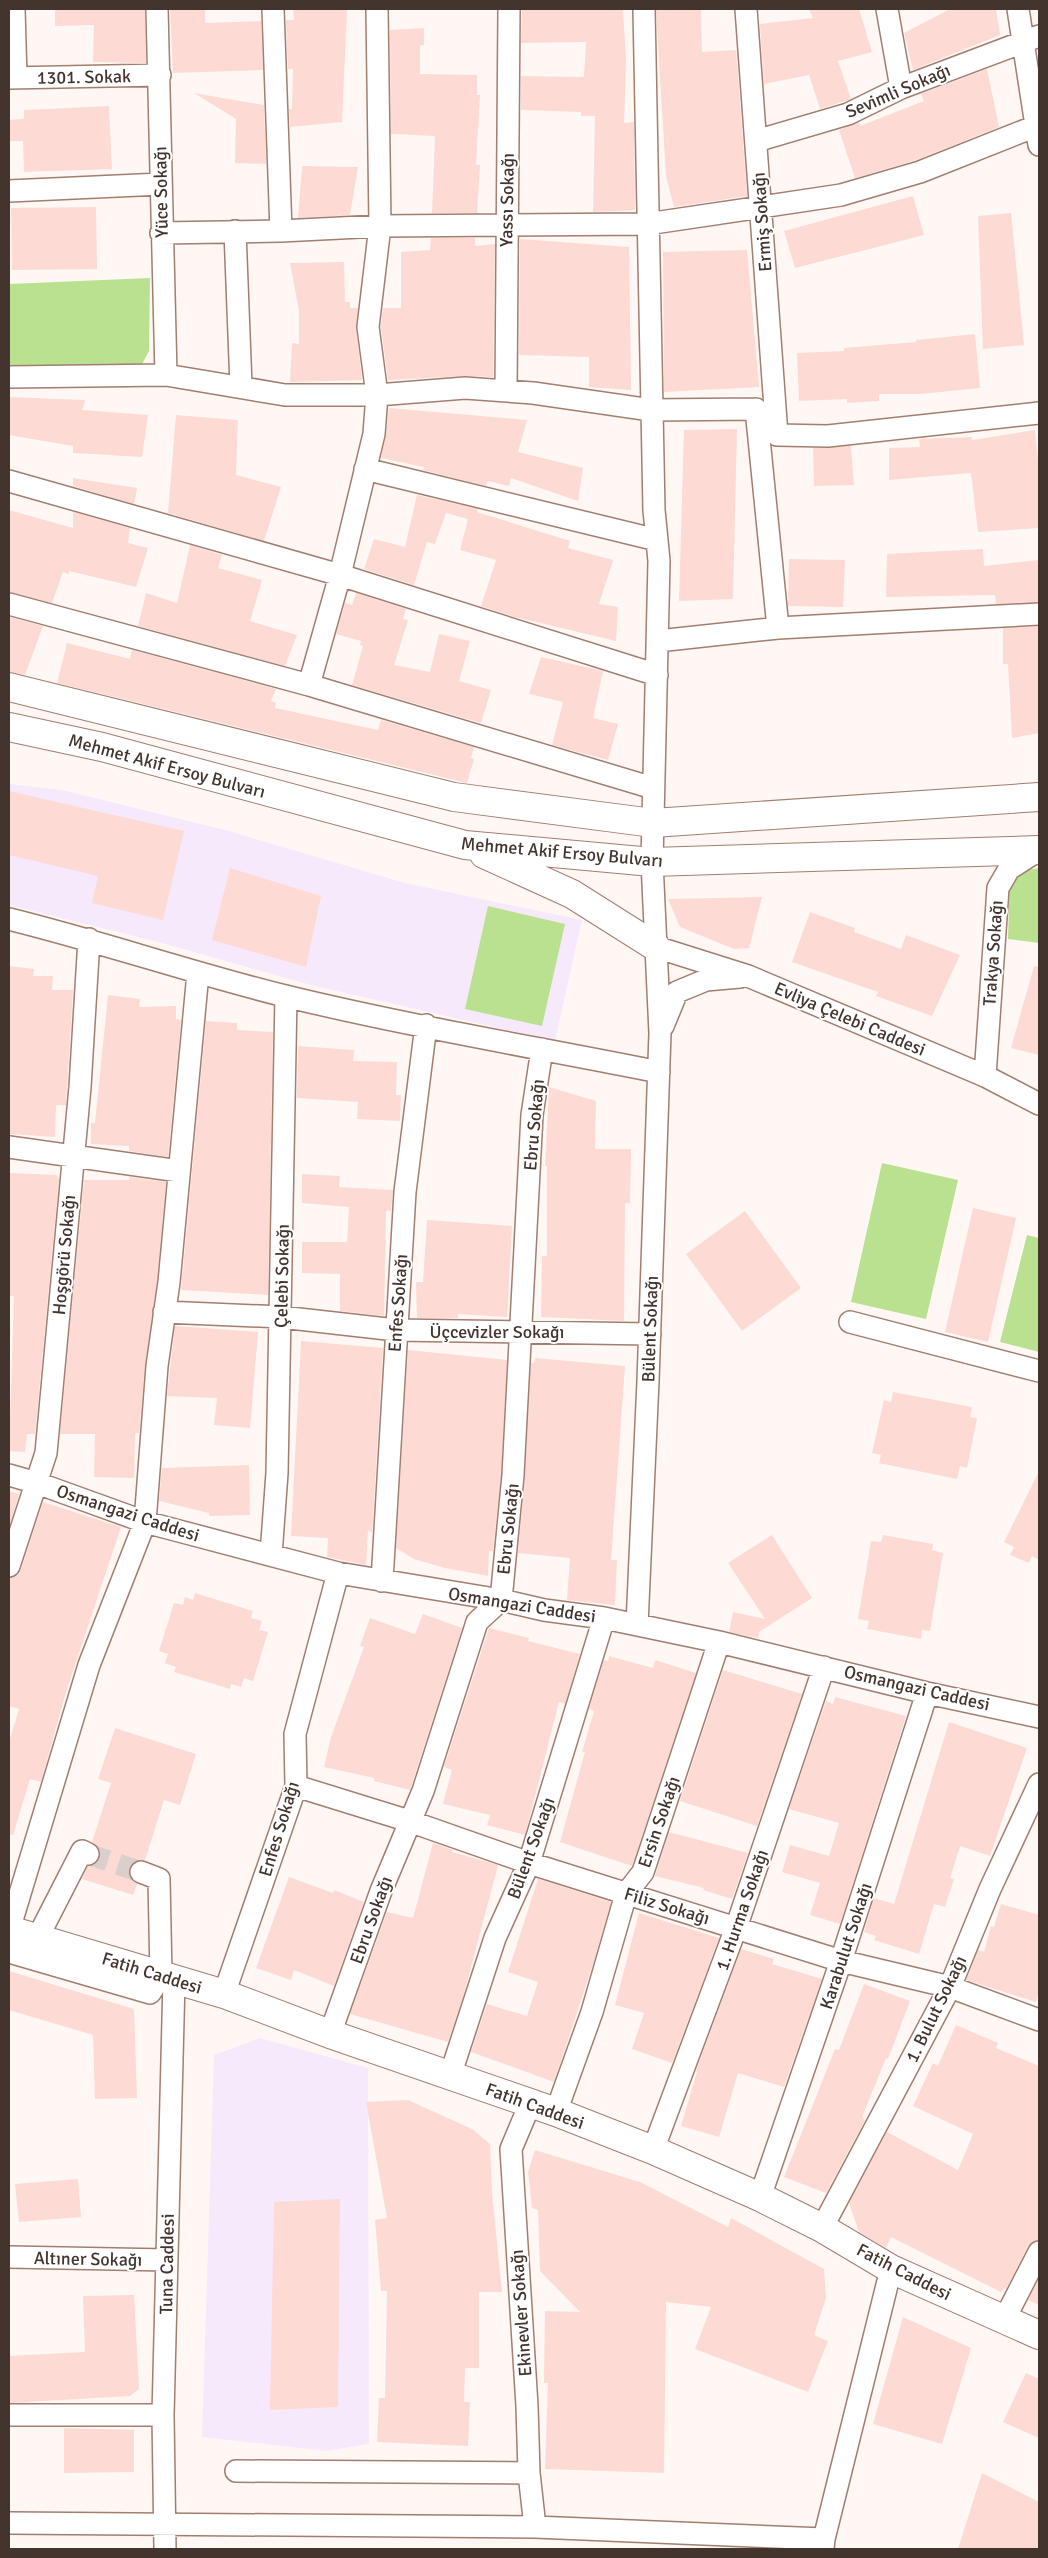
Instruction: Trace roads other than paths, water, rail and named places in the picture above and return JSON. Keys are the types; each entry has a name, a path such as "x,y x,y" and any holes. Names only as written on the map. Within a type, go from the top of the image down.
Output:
{"main road":[{"name":"Mehmet Akif Ersoy Bulvarı","path":"9,687 454,797 653,823 1039,797"},
{"name":"Mehmet Akif Ersoy Bulvarı","path":"9,727 102,747 465,845 652,862 1039,850"},
{"path":"465,845 572,894 656,946"},
{"name":"Fatih Caddesi","path":"9,1930 224,1994 330,2034 556,2112 653,2150 760,2197 822,2228 890,2270 1039,2335"}],"street":[{"path":"12,78 14,9"},
{"name":"Yüce Sokağı","path":"157,9 160,75 161,233 166,375"},
{"path":"273,9 281,232"},
{"path":"309,685 340,574 374,434 377,395 368,327 380,226 377,9"},
{"name":"Yassı Sokağı","path":"506,391 509,9"},
{"name":"Bülent Sokağı","path":"637,1625 650,1334 660,1033 652,862 659,561 654,510 651,410 644,9"},
{"name":"Ermiş Sokağı","path":"746,9 777,435"},
{"path":"887,9 901,88"},
{"path":"161,233 281,232 380,226 647,224 841,195 1038,136 1031,38 1018,9"},
{"name":"Sevimli Sokağı","path":"756,141 848,114 901,88 1031,38"},
{"name":"1301. Sokak","path":"12,78 160,75"},
{"path":"9,191 161,184"},
{"path":"235,231 241,386"},
{"path":"9,377 166,375 241,386 285,395 377,395 465,388 506,391 651,410 756,409"},
{"path":"756,409 777,435 828,436 1039,413"},
{"path":"756,409 778,628"},
{"path":"365,469 657,540"},
{"path":"9,481 340,574 657,675"},
{"path":"9,604 309,685 653,788"},
{"path":"658,641 778,628 1039,614"},
{"name":"Trakya Sokağı","path":"985,1076 998,888 1009,869 1039,850"},
{"path":"9,919 89,939 198,973 286,996 659,1072"},
{"name":"Hoşgörü Sokağı","path":"9,1566 46,1453 73,1156 89,939"},
{"name":"Evliya Çelebi Caddesi","path":"656,946 748,976 985,1076 1039,1104"},
{"path":"9,1930 89,1665 145,1522 157,1366 179,1171 198,973"},
{"path":"660,1033 677,992 706,980 748,976"},
{"name":"Çelebi Sokağı","path":"270,1554 278,1474 286,996"},
{"name":"Enfes Sokağı","path":"382,1581 405,1192 426,1026"},
{"name":"Ebru Sokağı","path":"330,2034 374,1908 423,1791 477,1622 500,1600 513,1475 522,1333 532,1115 542,1048"},
{"path":"9,1147 179,1171"},
{"name":"Üçcevizler Sokağı","path":"164,1312 281,1317 396,1330 650,1334"},
{"path":"850,1322 1039,1371"},
{"name":"Osmangazi Caddesi","path":"9,1475 37,1483 145,1522 338,1573 500,1600 544,1610 604,1618 719,1642 927,1693 1039,1717"},
{"name":"Enfes Sokağı","path":"224,1994 296,1786 295,1734 338,1573"},
{"name":"Bülent Sokağı","path":"450,2076 495,1938 529,1863 604,1618"},
{"name":"Ersin Sokağı","path":"556,2112 592,2012 626,1894 643,1872 719,1642"},
{"name":"1. Hurma Sokağı","path":"653,2150 736,1928 824,1667"},
{"name":"Karabulut Sokağı","path":"760,2197 841,1961 927,1693"},
{"name":"1. Bulut Sokağı","path":"822,2228 950,1987 990,1889 1039,1784"},
{"name":"Filiz Sokağı","path":"296,1786 409,1821 529,1863 841,1961 950,1987 1039,2020"},
{"path":"37,1939 82,1851 88,1854"},
{"name":"Tuna Caddesi","path":"141,1872 159,1879 167,1978 167,2260 163,2416 165,2549"},
{"path":"9,1952 150,1992 167,1978"},
{"name":"Ekinevler Sokağı","path":"530,2104 511,2149 527,2406 529,2473 535,2527"},
{"path":"1004,2320 1039,2252"},
{"name":"Altıner Sokağı","path":"9,2257 167,2260"},
{"path":"9,2523 535,2527 824,2544 890,2270"},
{"path":"9,2414 163,2416"},
{"path":"236,2471 529,2473"}],"tunnel":[{"path":"88,1854 141,1872"}]}
